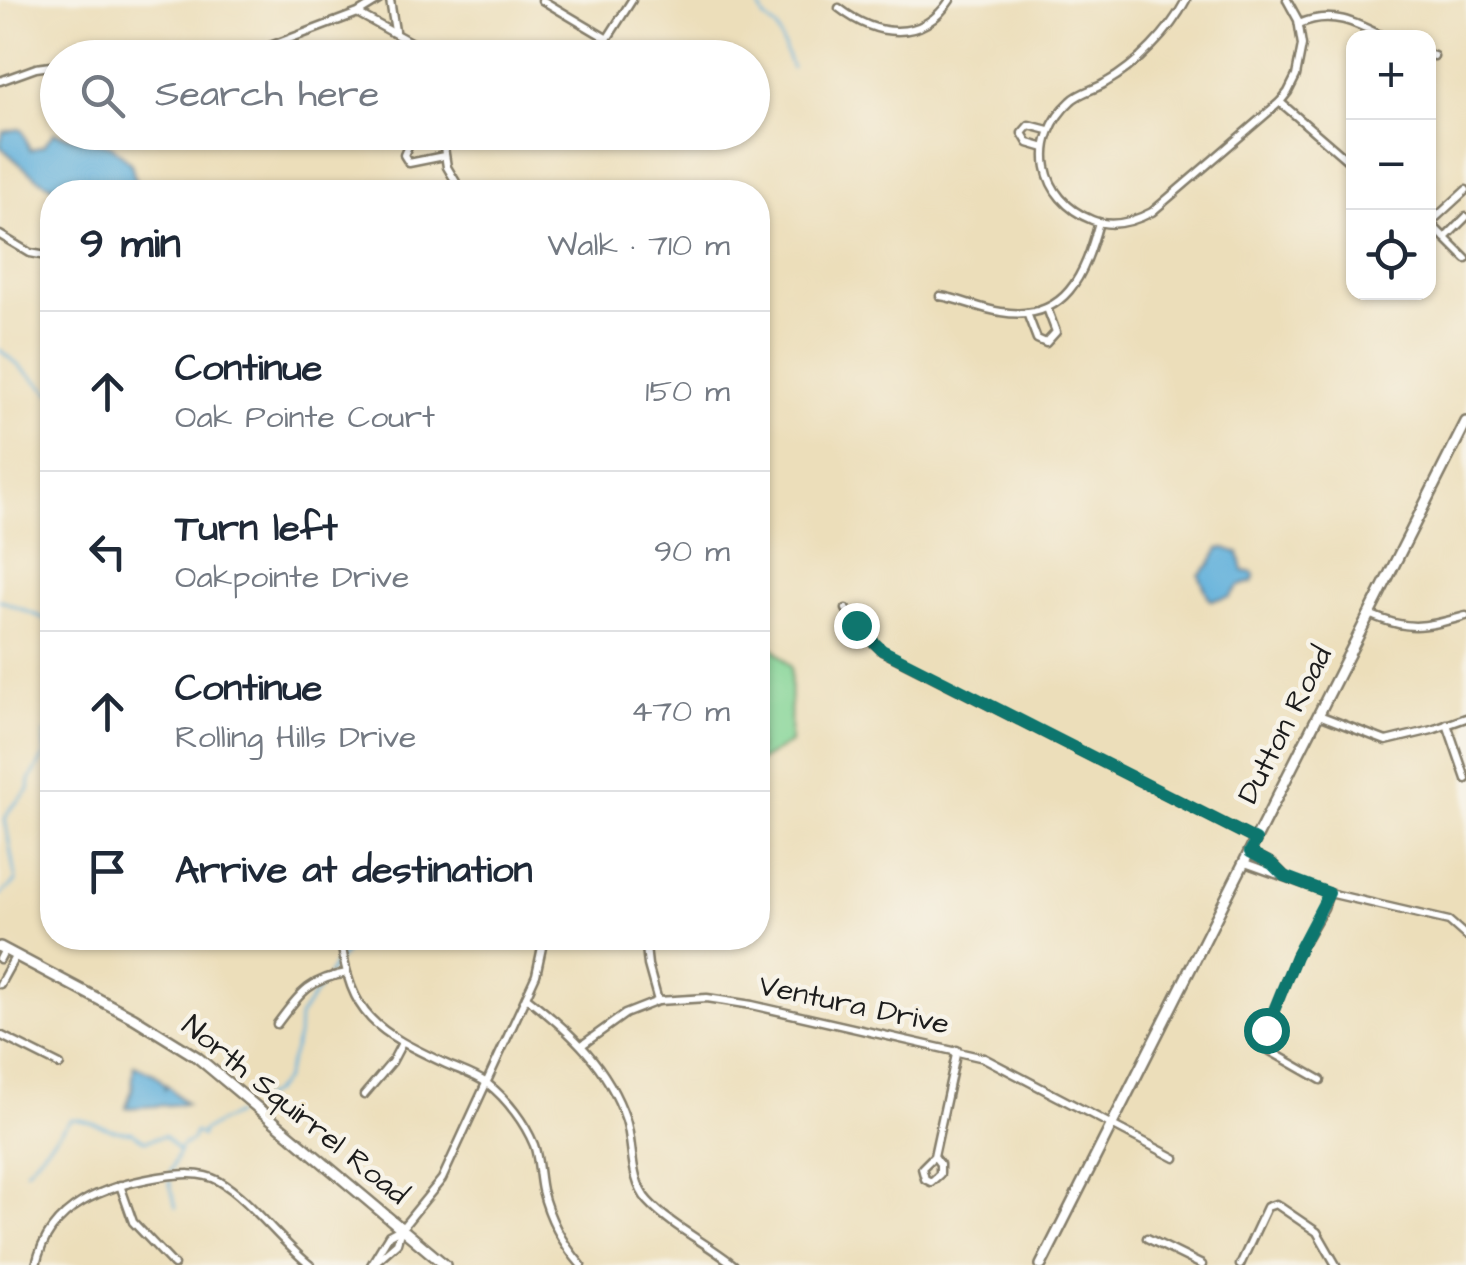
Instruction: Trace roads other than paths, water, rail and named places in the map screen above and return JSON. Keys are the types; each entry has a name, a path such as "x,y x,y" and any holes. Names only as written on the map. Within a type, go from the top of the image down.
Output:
{"street":[{"path":"282,40 358,13 379,0"},
{"path":"390,0 396,32"},
{"path":"542,0 606,38 632,0"},
{"path":"839,8 862,26 898,31 921,26 950,0"},
{"path":"1186,0 1156,42 1104,84 1073,98 1048,130 1045,166 1056,192 1067,206 1099,222 1130,221 1152,212 1280,102 1296,76 1302,45 1299,24 1287,0"},
{"path":"358,13 410,40"},
{"path":"1299,24 1310,18 1335,17 1370,30"},
{"path":"0,81 40,67"},
{"path":"1280,102 1346,159"},
{"path":"1045,148 1028,143 1022,133 1030,124 1048,130"},
{"path":"406,150 404,155 409,164 444,156"},
{"path":"443,150 456,180"},
{"path":"1436,216 1466,190"},
{"path":"1445,238 1466,217"},
{"path":"940,296 995,312 1026,314 1046,308 1062,298 1082,274 1099,222"},
{"path":"1436,229 1462,249 1466,259"},
{"path":"0,235 21,249 40,254"},
{"path":"1026,314 1037,339 1046,342 1056,332 1046,308"},
{"name":"Dutton Road","path":"1041,1265 1466,422"},
{"path":"846,608 856,625 882,650 1256,840"},
{"path":"1369,614 1403,628 1420,628 1466,616"},
{"path":"1319,715 1386,741 1466,718"},
{"path":"1447,724 1466,778"},
{"path":"1250,852 1284,876"},
{"path":"1245,862 1329,893 1448,921 1466,936"},
{"path":"1268,873 1272,864"},
{"path":"1320,1080 1270,1051 1265,1043 1266,1030 1296,956 1329,893"},
{"path":"343,950 353,995 374,1022 402,1043 487,1083 519,1117 535,1147 552,1222 580,1265"},
{"path":"371,1265 397,1243 402,1228 442,1179 536,975 541,950"},
{"path":"647,950 658,1001"},
{"name":"North Squirrel Road","path":"2,952 16,955 134,1018 196,1057 446,1265"},
{"path":"0,984 16,955"},
{"path":"277,1024 304,989 324,976 346,973"},
{"path":"526,997 567,1028 600,1067 626,1122 634,1166 647,1200 734,1265"},
{"name":"Ventura Drive","path":"582,1045 624,1014 658,1001 706,998 752,1005 984,1058 1175,1158"},
{"path":"0,1035 60,1065"},
{"path":"364,1095 392,1062 402,1043"},
{"path":"934,1156 957,1050"},
{"path":"36,1265 39,1252 61,1218 96,1192 192,1174 217,1179 310,1265"},
{"path":"120,1185 133,1222 174,1265"},
{"path":"1240,1265 1267,1207 1276,1204 1316,1232 1336,1265"},
{"path":"1147,1238 1202,1265"}],"water":[{"path":"19,129 30,150 40,147 40,150 116,150 131,164 135,180 42,180 0,146 3,132"},
{"path":"1219,549 1239,553 1243,571 1255,577 1229,597 1210,600 1199,575"},
{"path":"134,1065 156,1075 165,1085 164,1091 167,1085 186,1104 126,1108"}],"waterway":[{"path":"756,0 765,19 777,28 792,68"},
{"path":"0,350 40,384"},
{"path":"0,600 40,617"},
{"path":"0,895 16,882 5,819 29,790 40,763"},
{"path":"328,975 349,950"},
{"path":"254,1102 272,1093 284,1080 298,1037 299,1017 323,982"},
{"path":"170,1172 182,1145 191,1141 195,1132 202,1136 202,1131 236,1114"},
{"path":"26,1170 71,1119 132,1132 145,1141 164,1136 179,1151"},
{"path":"169,1180 176,1207"}]}
